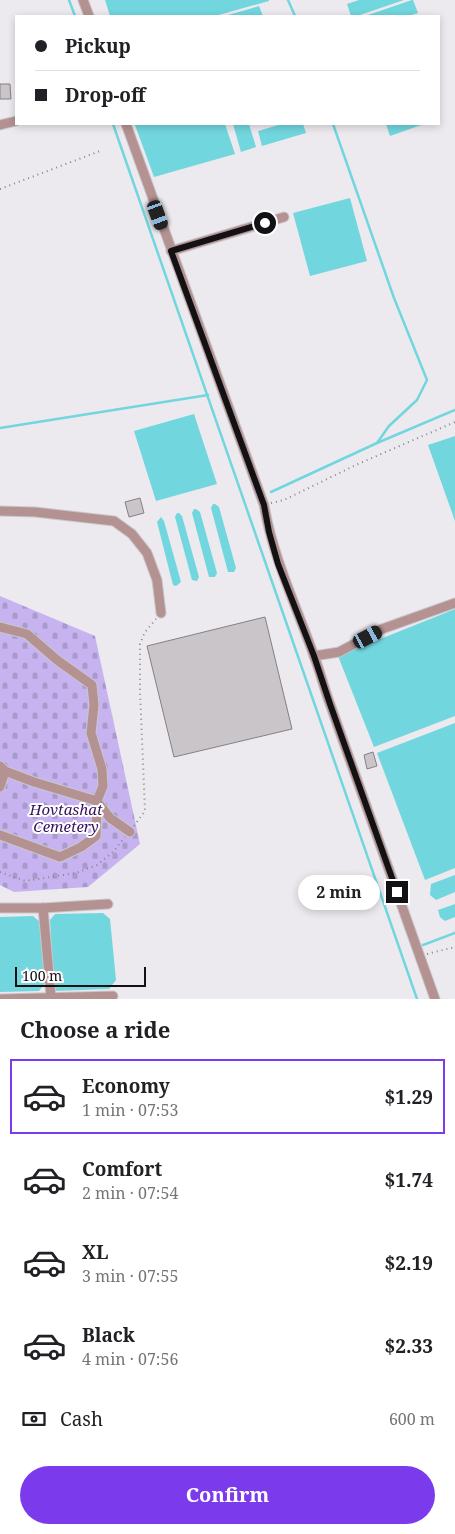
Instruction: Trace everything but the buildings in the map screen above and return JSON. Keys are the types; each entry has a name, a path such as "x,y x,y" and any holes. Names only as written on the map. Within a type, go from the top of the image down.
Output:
{"street":[{"path":"83,0 89,15"},
{"path":"0,124 15,121"},
{"path":"126,125 264,505 278,564 314,656 435,999"},
{"path":"171,251 284,217"},
{"path":"0,510 114,521 132,534 147,553 157,580 161,613"},
{"path":"314,656 340,652 382,629 455,603"},
{"path":"0,627 27,634 57,660 92,685 94,705 91,733 102,769 103,786 97,801 96,836 60,857 0,835"},
{"path":"0,787 2,768 34,782 97,801 110,818 130,832"},
{"path":"0,908 44,908 108,904"},
{"path":"44,908 50,997"},
{"path":"0,998 113,996"}],"path":[{"path":"0,189 100,151"},
{"path":"264,505 284,500 358,464 455,422"},
{"path":"0,872 25,881 76,874 97,865 113,852 145,811 141,747 140,644 145,632 161,613"},
{"path":"420,956 455,947"}],"green space":[{"name":"Hovtashat Cemetery","path":"0,596 95,636 140,844 88,887 14,892 0,885"}],"water":[{"path":"105,0 269,0 219,15 110,15"},
{"path":"359,0 404,0 360,15 351,15 347,4"},
{"path":"413,0 418,13 412,15 368,15"},
{"path":"259,6 263,15 228,15"},
{"path":"135,125 225,125 235,154 154,177"},
{"path":"233,125 249,125 256,147 241,152"},
{"path":"279,125 303,125 306,133 262,146 258,131"},
{"path":"386,125 421,125 390,136"},
{"path":"350,198 367,261 310,276 293,213"},
{"path":"194,414 217,484 156,501 134,431"},
{"path":"455,436 455,521 428,445"},
{"path":"213,504 219,507 236,568 234,572 228,572 211,508"},
{"path":"194,509 200,512 217,573 215,577 209,577 192,513"},
{"path":"177,513 182,516 199,577 197,581 192,580 175,517"},
{"path":"161,517 164,521 181,582 176,586 173,585 157,522"},
{"path":"455,609 455,716 374,747 338,656"},
{"path":"455,723 455,868 425,880 377,753"},
{"path":"455,875 455,892 436,900 430,895 431,884"},
{"path":"455,904 455,917 445,921 440,917 438,910"},
{"path":"103,913 110,919 116,980 109,989 54,991 50,920 55,914"},
{"path":"33,916 40,922 45,983 39,991 0,992 0,917"}],"waterway":[{"path":"69,0 75,15"},
{"path":"288,0 295,15"},
{"path":"113,125 417,999"},
{"path":"333,125 394,298 427,380 417,400 389,426 377,443"},
{"path":"0,428 208,395"},
{"path":"271,492 377,443 455,410"},
{"path":"423,945 455,933"}],"route":[{"path":"265,223 171,251 264,505 278,564 314,656 397,892"}]}
